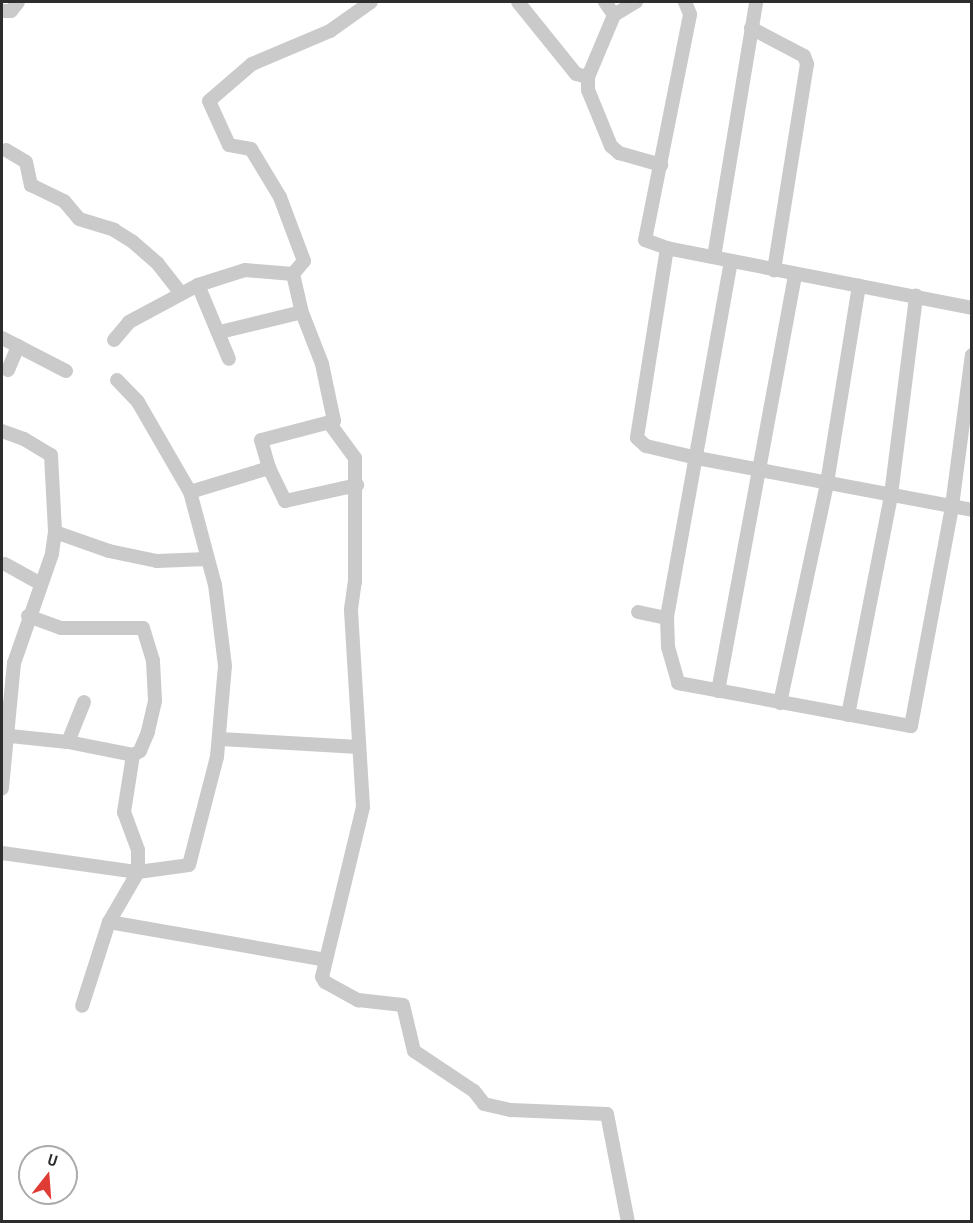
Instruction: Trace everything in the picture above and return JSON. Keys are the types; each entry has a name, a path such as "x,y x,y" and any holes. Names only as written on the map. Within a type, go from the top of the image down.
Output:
{"street":[{"path":"2,11 11,11 18,2"},
{"path":"293,274 304,261 276,188 251,149 229,145 209,101 252,64 330,31 371,2"},
{"path":"518,2 576,74 588,77"},
{"path":"605,2 614,15"},
{"path":"636,2 614,15 588,77 588,90 614,150 661,165"},
{"path":"685,2 690,14 645,240 667,248 795,275 972,308"},
{"path":"714,257 756,2"},
{"path":"751,28 804,56 807,64 774,270"},
{"path":"6,150 26,162 31,185 64,201 79,219 114,230 133,242 158,264 182,293"},
{"path":"667,248 637,438 646,446 697,458 972,510"},
{"path":"731,261 667,618 668,646 678,683 910,726 952,506 972,355"},
{"path":"114,340 129,322 198,285 245,270 293,274"},
{"path":"293,274 302,312 322,364 334,417 330,424 261,440 268,468 285,501 357,485"},
{"path":"718,691 757,469 795,275"},
{"path":"198,285 220,332 229,359"},
{"path":"780,703 827,483 859,286"},
{"path":"848,715 891,495 916,296"},
{"path":"220,332 302,312"},
{"path":"2,338 66,371"},
{"path":"8,370 18,346"},
{"path":"2,853 138,872 189,865 220,739 225,666 215,585 190,492 138,402 117,380"},
{"path":"330,424 336,435 355,455 357,485 351,613 363,812 322,977 325,982 358,1000 403,1005 414,1051 474,1090 484,1104 512,1110 607,1114 628,1221"},
{"path":"2,431 24,439 51,455 56,532 14,663 10,736 2,788"},
{"path":"190,492 268,468"},
{"path":"56,532 110,551 156,561 207,559"},
{"path":"5,564 41,584"},
{"path":"638,612 667,618"},
{"path":"10,736 68,742 133,755 140,751 148,732 155,701 153,661 143,628 62,628 28,616"},
{"path":"68,742 84,702"},
{"path":"220,739 359,747"},
{"path":"82,1006 109,922 138,872 138,850 124,812 133,755"},
{"path":"109,922 326,960"}]}
